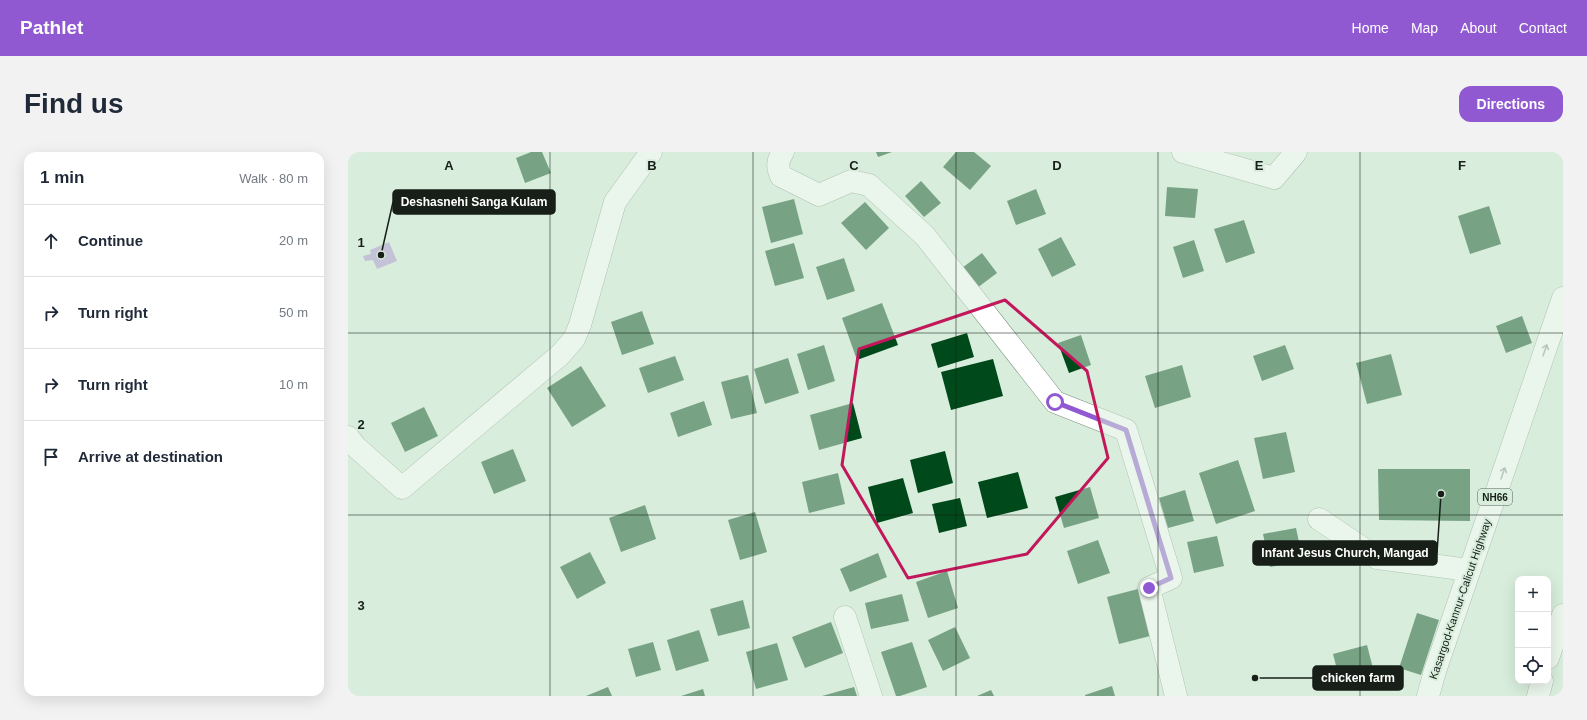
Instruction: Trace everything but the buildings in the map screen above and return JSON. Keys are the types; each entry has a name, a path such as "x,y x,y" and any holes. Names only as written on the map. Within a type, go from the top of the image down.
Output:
{"main road":[{"path":"348,438 402,488 560,355 574,339 580,325 615,202 651,152"},
{"path":"783,152 778,159 778,168 781,176 818,195 851,181 869,185 926,236 1055,402 1126,430 1171,578 1149,588 1176,696"},
{"path":"1183,152 1274,178 1296,152"},
{"name":"Kasargod-Kannur-Calicut Highway","path":"1428,696 1469,570 1563,298"},
{"path":"1319,519 1377,558 1469,570"},
{"path":"1551,649 1563,615"},
{"path":"845,617 871,696"},
{"path":"1538,696 1541,684"}],"highlighted area":[{"path":"1005,300 1087,371 1108,458 1027,554 908,578 842,465 859,349"}],"shaded area":[{"path":"389,242 397,261 377,269 373,260 365,261 363,256 371,254 370,250"}],"place":[{"name":"Deshasnehi Sanga Kulam","path":"381,255"},
{"name":"Infant Jesus Church, Mangad","path":"1441,494"},
{"name":"chicken farm","path":"1255,678"}],"route":[{"path":"1055,402 1126,430 1171,578 1149,588"}]}
